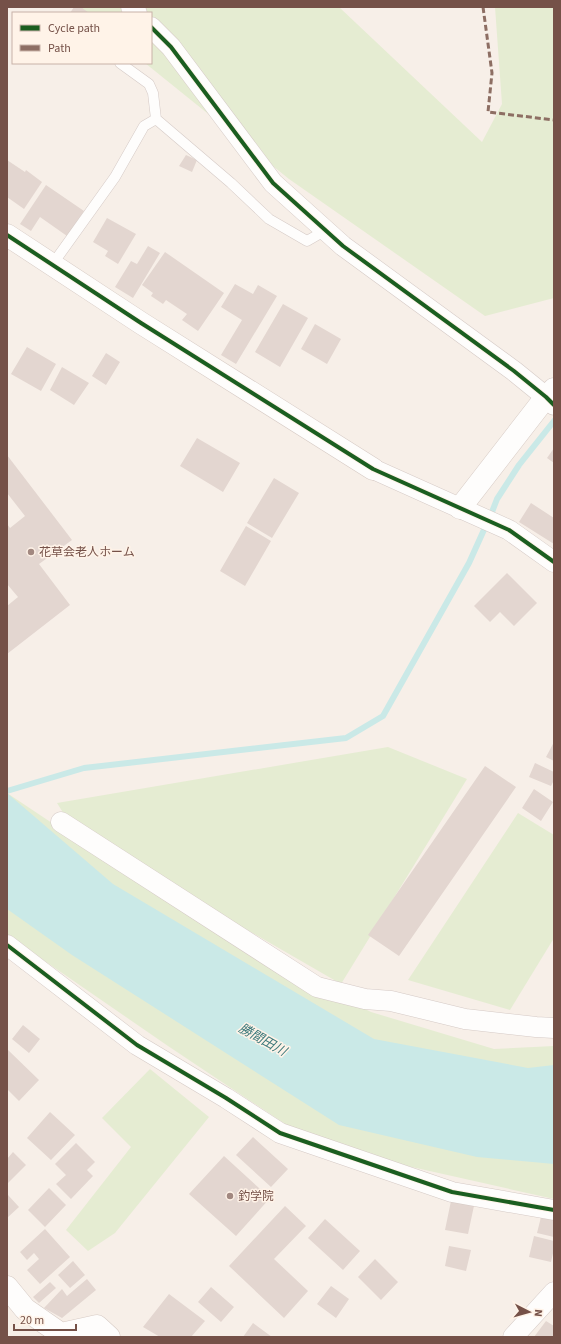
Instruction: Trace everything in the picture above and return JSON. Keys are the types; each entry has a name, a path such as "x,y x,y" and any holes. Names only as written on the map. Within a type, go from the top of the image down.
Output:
{"street":[{"path":"152,28 171,47 273,183 342,246 551,398 468,512"},
{"path":"7,235 147,327 373,469 509,530 554,562"},
{"path":"61,822 317,987 365,999 391,1001 465,1019 554,1028"},
{"path":"7,945 137,1045 226,1098 280,1134 452,1192 554,1210"},
{"path":"7,1287 24,1309 59,1335 96,1326 109,1337"},
{"path":"513,1337 554,1292"}],"lane":[{"path":"121,64 149,84 153,93 156,119 231,183 269,219 308,241 326,230"},
{"path":"52,265 115,177 144,126 156,119"}],"green space":[{"path":"71,7 339,7 482,142 502,104 495,7 554,7 554,298 485,316 289,179 146,64 152,64 152,12 81,12"},
{"path":"388,747 467,779 341,984 74,830 57,803"},
{"path":"7,793 235,945 371,1012 494,1049 554,1046 554,1199 318,1146 168,1046 7,935"},
{"path":"518,813 554,835 554,938 510,1010 408,980"},
{"path":"150,1069 209,1117 115,1233 88,1251 66,1230 131,1147 102,1118"}],"water":[{"name":"勝間田川","path":"7,793 113,884 374,1039 528,1068 554,1065 554,1164 477,1157 339,1125 72,955 7,909"}],"building":[{"path":"74,7 81,7 88,12 71,12"},
{"path":"186,155 197,160 192,172 179,166"},
{"path":"7,160 25,172 26,170 42,182 24,209 7,197"},
{"path":"46,185 84,211 67,236 40,217 31,231 20,224"},
{"path":"107,218 136,234 118,264 105,256 108,251 93,242"},
{"path":"148,246 160,253 133,298 115,287 131,261 137,264"},
{"path":"165,252 224,293 198,331 182,320 187,314 166,300 163,304 151,296 153,293 142,285"},
{"path":"235,284 253,294 258,285 277,296 236,364 221,355 242,320 221,307"},
{"path":"283,304 308,318 280,367 255,352"},
{"path":"315,324 341,339 327,364 301,349"},
{"path":"27,347 56,364 41,391 11,374"},
{"path":"106,353 120,362 106,385 92,376"},
{"path":"62,367 89,383 74,405 50,390"},
{"path":"197,438 240,463 223,492 180,466"},
{"path":"554,448 554,463 547,458"},
{"name":"花草会老人ホーム","path":"7,455 72,540 39,564 70,605 7,654 7,606 18,597 7,584 7,524 10,528 25,516 7,493"},
{"path":"274,478 299,493 272,538 247,523"},
{"path":"531,503 554,518 554,544 519,522"},
{"path":"246,526 271,541 245,586 220,571"},
{"path":"507,573 537,603 514,626 500,612 490,622 474,606"},
{"path":"554,742 554,761 546,757"},
{"path":"535,763 554,772 554,780 551,786 529,777"},
{"path":"485,766 516,787 399,956 368,935"},
{"path":"534,789 553,802 541,821 522,808"},
{"path":"23,1025 40,1039 29,1053 12,1039"},
{"path":"7,1049 39,1080 19,1101 7,1089"},
{"path":"50,1112 75,1135 51,1160 27,1138"},
{"path":"253,1137 288,1169 271,1187 236,1155"},
{"path":"76,1143 95,1162 87,1170 93,1176 71,1199 56,1184 66,1175 55,1164"},
{"path":"13,1152 26,1165 7,1184 7,1159"},
{"name":"釣学院","path":"224,1156 270,1198 236,1236 189,1194"},
{"path":"49,1188 66,1205 45,1227 28,1210"},
{"path":"8,1195 19,1207 7,1218 7,1196"},
{"path":"452,1196 475,1201 468,1234 445,1230"},
{"path":"285,1206 306,1226 274,1259 308,1291 284,1318 229,1266"},
{"path":"542,1213 554,1216 554,1237 537,1233"},
{"path":"325,1219 360,1251 343,1270 308,1238"},
{"path":"45,1229 70,1257 40,1284 27,1270 39,1259 34,1253 27,1260 20,1252"},
{"path":"534,1236 554,1241 551,1262 529,1257"},
{"path":"449,1246 471,1250 466,1271 445,1266"},
{"path":"375,1259 398,1282 381,1300 358,1277"},
{"path":"73,1261 85,1275 70,1288 58,1275"},
{"path":"87,1279 96,1290 62,1318 44,1308 62,1289 67,1296"},
{"path":"50,1282 56,1288 39,1303 33,1297"},
{"path":"331,1286 349,1299 336,1318 317,1304"},
{"path":"211,1287 234,1307 221,1322 198,1302"},
{"path":"169,1294 205,1321 191,1337 160,1337 143,1327"},
{"path":"546,1321 554,1326 554,1337 534,1337"},
{"path":"253,1323 272,1337 243,1337"}],"waterway":[{"path":"7,791 84,768 346,738 383,716 469,563 497,499 519,465 554,421"}],"marked path":[{"path":"483,7 492,73 488,112 554,120"}],"cycle path":[{"path":"152,28 171,47 273,183 343,246 514,371 554,405"},
{"path":"7,235 141,323 373,469 509,530 554,562"},
{"path":"7,945 137,1045 226,1098 280,1133 452,1192 554,1210"}],"place":[{"name":"花草会老人ホーム","path":"31,552"},
{"name":"釣学院","path":"230,1196"}]}
